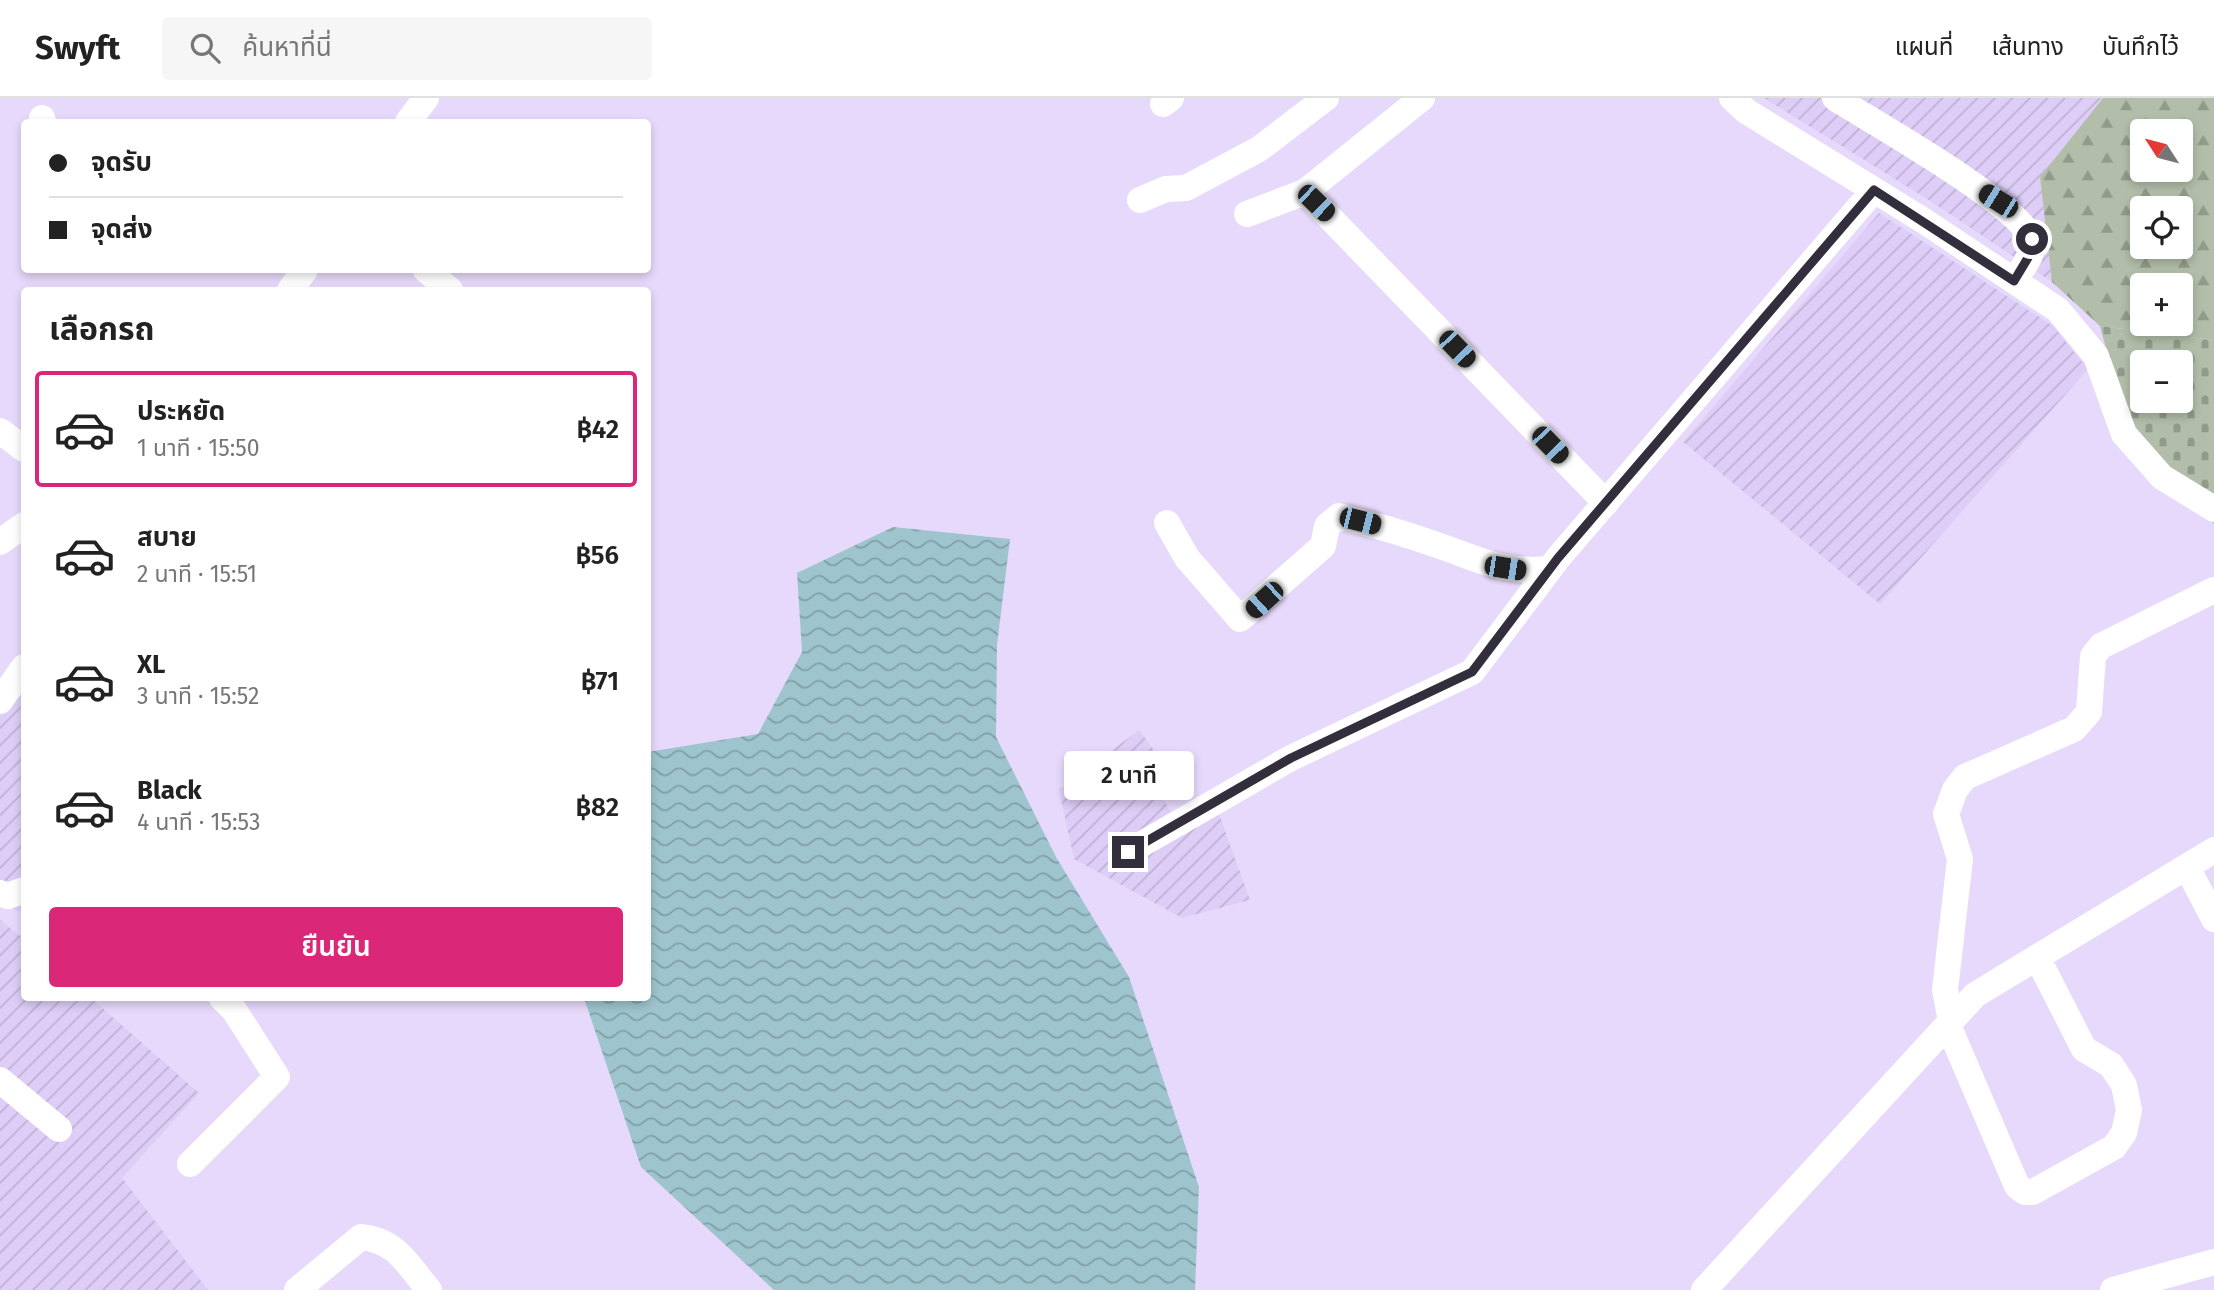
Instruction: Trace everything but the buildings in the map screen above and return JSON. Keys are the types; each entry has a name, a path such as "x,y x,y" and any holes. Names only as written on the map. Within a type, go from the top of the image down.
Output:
{"street":[{"path":"410,119 426,98"},
{"path":"1140,200 1166,189 1186,188 1259,149 1326,98"},
{"path":"1247,214 1305,192 1422,98"},
{"path":"1732,98 1746,111 1874,190 2058,310 2096,356 2124,435 2162,477 2214,509"},
{"path":"1835,98 1998,201 2025,227 2032,239 2032,251 2014,281"},
{"path":"1128,852 1291,758 1472,672 1550,569 1874,190"},
{"path":"1305,192 1606,503"},
{"path":"430,273 446,287"},
{"path":"0,431 21,447"},
{"path":"1167,523 1186,558 1240,619 1323,547 1327,526 1339,516 1415,538 1486,565 1524,571 1550,569"},
{"path":"0,542 21,527"},
{"path":"2037,957 2084,1049 2111,1065 2124,1085 2129,1110 2127,1125 2114,1147 2033,1192 2025,1192 2017,1186 1950,1023 1945,989 1960,859 1946,814 1955,790 1965,777 2074,729 2089,712 2093,656 2101,646 2214,590"},
{"path":"0,701 21,671"},
{"path":"1704,1290 1976,995 2214,850"},
{"path":"2187,866 2214,919"},
{"path":"0,893 8,897 21,891"},
{"path":"190,1164 277,1077 234,1010 225,1001"},
{"path":"0,1080 59,1129"},
{"path":"297,1290 361,1237 381,1239 394,1248 429,1290"},
{"path":"2112,1290 2214,1262"}],"shaded area":[{"path":"1764,98 2103,98 2040,177 2052,282 1924,197"},
{"path":"1879,213 2053,326 2088,369 1880,604 1683,442"},
{"path":"21,671 19,912 0,900 0,701"},
{"path":"1139,730 1159,757 1144,769 1180,826 1216,806 1250,900 1182,918 1074,859 1059,790"},
{"path":"0,920 21,937 21,1001 94,1001 199,1093 122,1178 208,1290 0,1290"}],"green space":[{"path":"2103,98 2214,98 2214,340 2181,336 2193,336 2193,273 2130,273 2130,330 2100,326 2052,282 2040,177"},
{"path":"2100,326 2130,330 2130,336 2181,336 2214,340 2214,524 2133,450"}],"water":[{"path":"893,527 1010,539 997,645 996,737 1056,857 1129,977 1199,1187 1195,1290 774,1290 641,1167 585,1001 651,1001 651,752 758,734 802,652 797,573"}],"route":[{"path":"1128,852 1291,758 1472,672 1558,558 1874,190 2014,281 2032,251 2032,239"}]}
